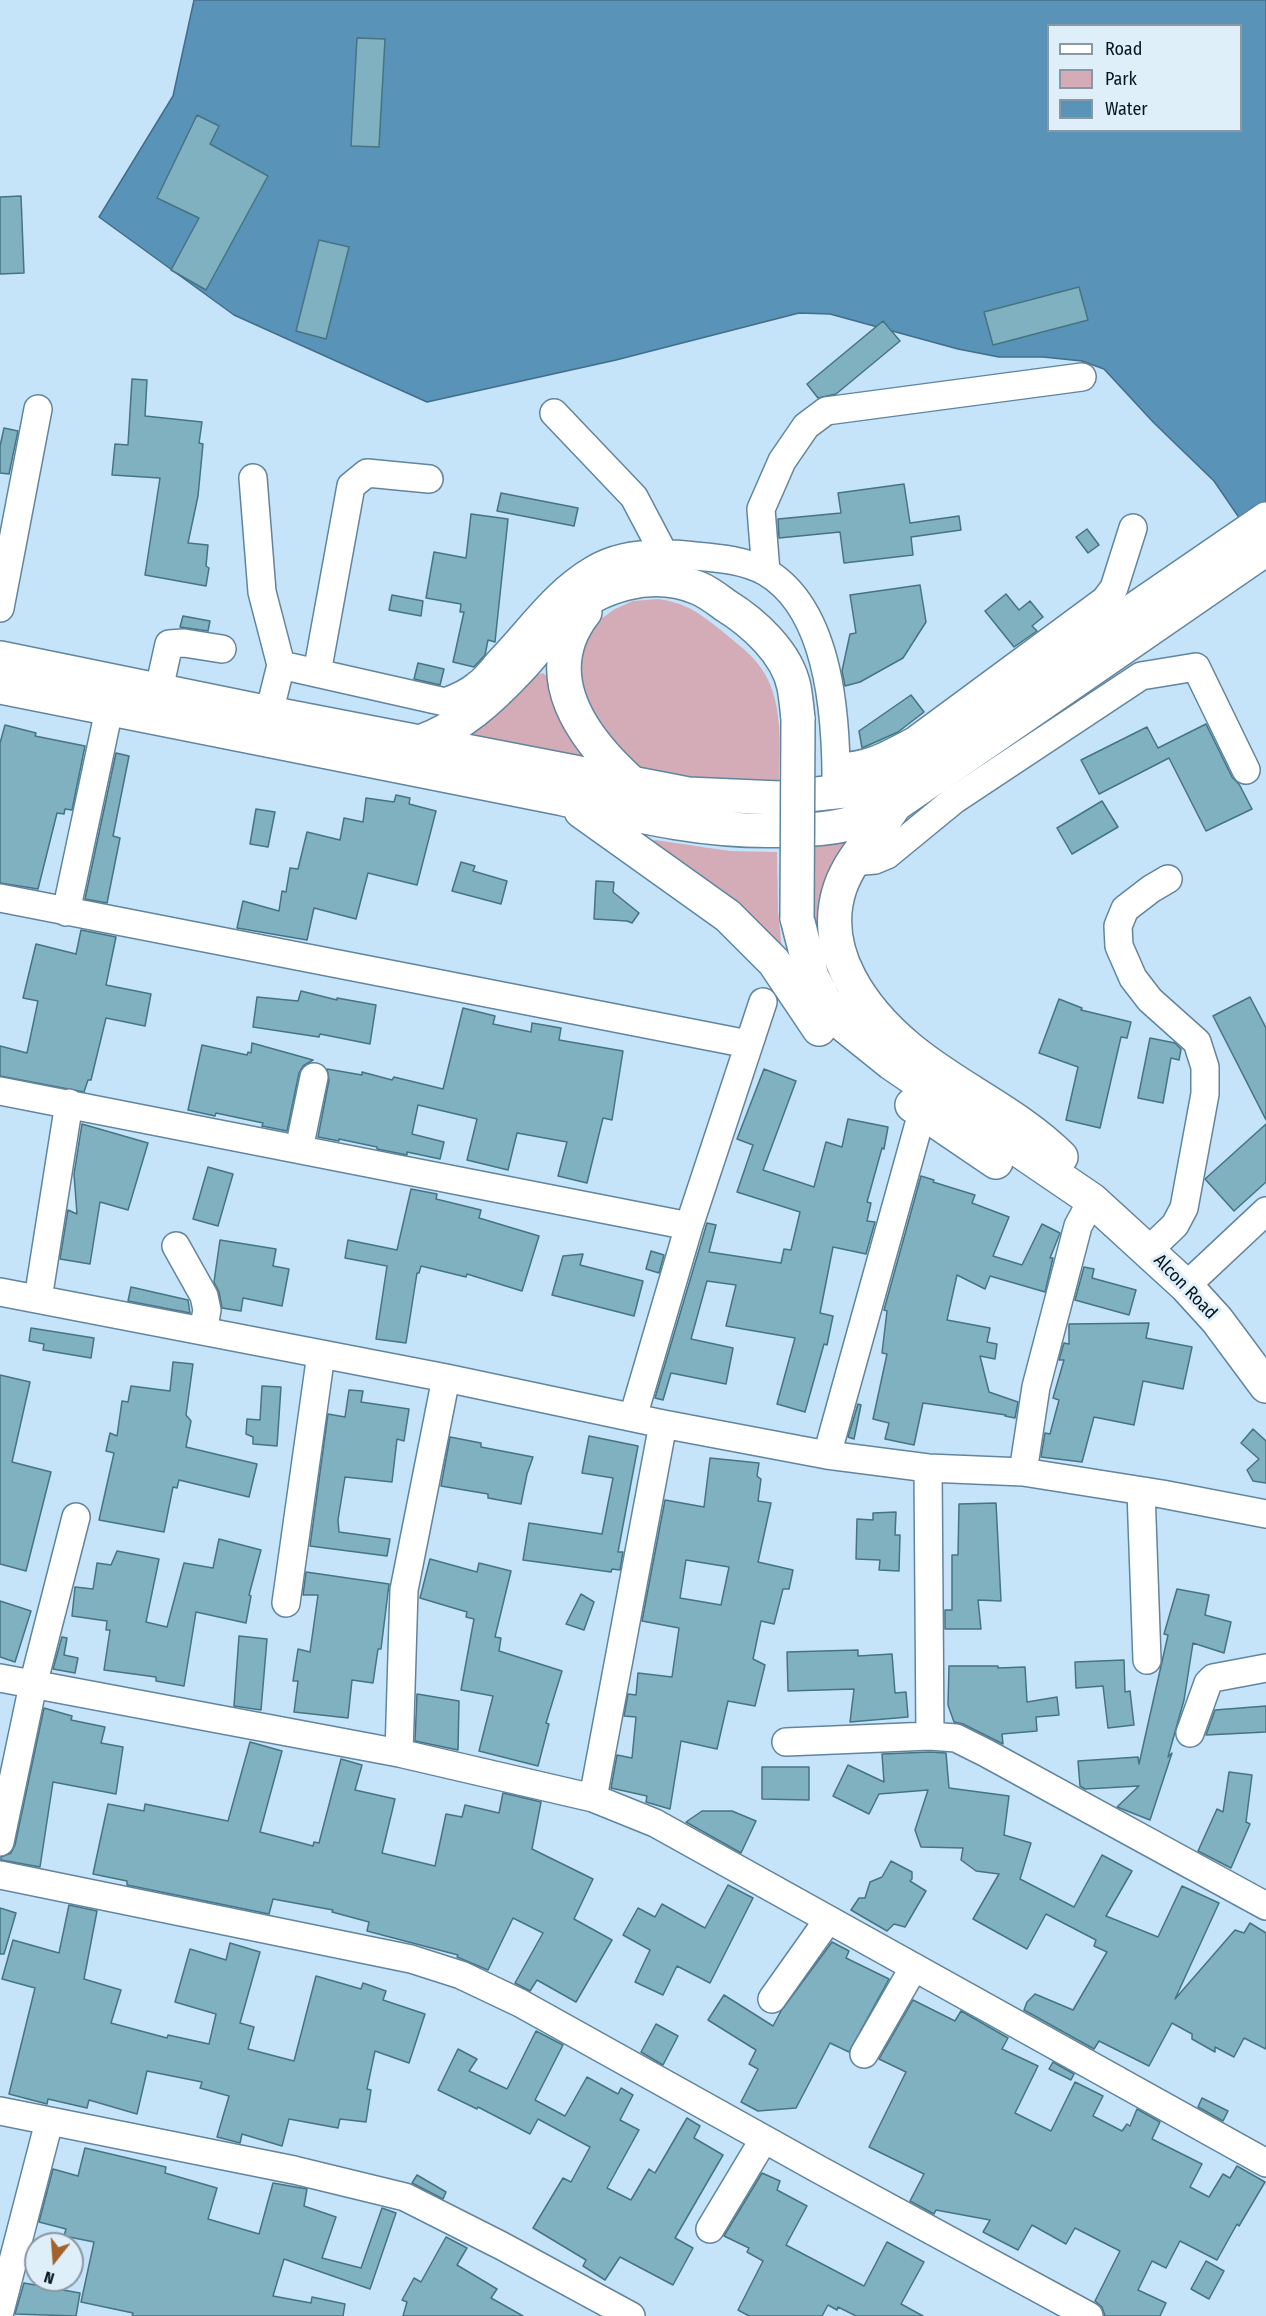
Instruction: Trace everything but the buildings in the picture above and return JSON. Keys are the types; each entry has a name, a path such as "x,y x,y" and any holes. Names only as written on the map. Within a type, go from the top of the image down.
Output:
{"main road":[{"path":"0,687 560,798 640,817 706,828 756,832 816,829 867,818 895,805 1126,631 1266,519"},
{"path":"0,658 688,794 779,798 837,780 854,790 882,780 1126,631 1266,549"},
{"path":"420,742 442,734 478,708 521,668 564,618 580,604 617,585 646,579 675,581 699,588 730,608 759,632 781,657 794,685 798,719 797,918 812,977 824,1000 840,1022 891,1063 1092,1200"},
{"path":"601,592 577,622 569,640 564,660 563,682 576,714 597,747 611,764 632,783"},
{"path":"560,798 611,830 728,916 774,962 811,1019 829,1042 856,1065 1014,1174 1047,1188 1092,1200"},
{"path":"895,805 852,862 841,887 834,929 840,958 855,987 892,1032 912,1050 1026,1127 1060,1155 1079,1178 1092,1200"},
{"name":"Alcon Road","path":"1092,1200 1186,1286 1217,1320 1266,1386"}],"street":[{"path":"766,572 761,508 782,460 806,426 826,411 1082,377"},
{"path":"0,608 38,409"},
{"path":"554,413 634,497 663,552"},
{"path":"317,673 351,486 367,473 429,479"},
{"path":"254,478 262,592 281,665 269,713"},
{"path":"281,665 445,702 478,685 562,591 594,568 632,556 663,552 745,564 766,572 784,587 804,611 819,642 830,688 837,780 859,766 881,759 914,741 1105,600 1114,588 1133,528"},
{"path":"159,689 169,644 184,643 222,649"},
{"path":"852,862 875,860 887,855 954,800 1141,676 1196,667 1246,770"},
{"path":"66,912 109,710"},
{"path":"1149,1250 1175,1225 1184,1208 1205,1094 1205,1067 1197,1042 1150,1000 1133,978 1119,946 1118,926 1125,909 1168,879"},
{"path":"0,898 748,1044"},
{"path":"633,1417 689,1226 763,1002"},
{"path":"299,1149 314,1077"},
{"path":"0,1090 689,1226"},
{"path":"38,1299 69,1103"},
{"path":"827,1455 918,1127"},
{"path":"1023,1472 1036,1387 1078,1226 1092,1200"},
{"path":"1186,1286 1266,1211"},
{"path":"176,1246 204,1296 207,1310 203,1331"},
{"path":"0,1292 446,1378 663,1424 827,1455 928,1468 1023,1472 1141,1491 1266,1518"},
{"path":"286,1603 321,1354"},
{"path":"399,1753 404,1590 446,1378"},
{"path":"593,1798 663,1424"},
{"path":"928,1468 930,1736"},
{"path":"1141,1491 1147,1660"},
{"path":"0,1842 33,1684 76,1518"},
{"path":"1190,1733 1208,1683 1213,1678 1266,1668"},
{"path":"0,1678 399,1753 593,1798 655,1823 1266,2163"},
{"path":"786,1742 930,1736 956,1738 1266,1906"},
{"path":"0,1875 411,1959 461,1975 520,2002 764,2139 1089,2316"},
{"path":"772,1999 828,1920"},
{"path":"864,2054 914,1967"},
{"path":"0,2111 294,2170 405,2197 502,2246 631,2316"},
{"path":"0,2311 49,2122"},
{"path":"710,2229 764,2139"}],"green space":[{"path":"658,599 677,603 699,614 750,655 762,669 770,684 778,716 779,785 723,786 643,771 630,765 584,705 577,656 595,623 615,609 633,601"},
{"path":"543,673 552,681 586,758 473,737 474,732 537,675"},
{"path":"850,838 838,871 862,1012 836,998 813,927 815,846"},
{"path":"655,840 730,851 777,852 778,910 783,960 652,842"}],"water":[{"path":"194,0 1266,0 1266,557 1214,481 1154,423 1104,369 1082,361 1043,357 999,357 958,349 830,314 799,313 616,360 427,402 234,315 99,217 173,96"}]}
